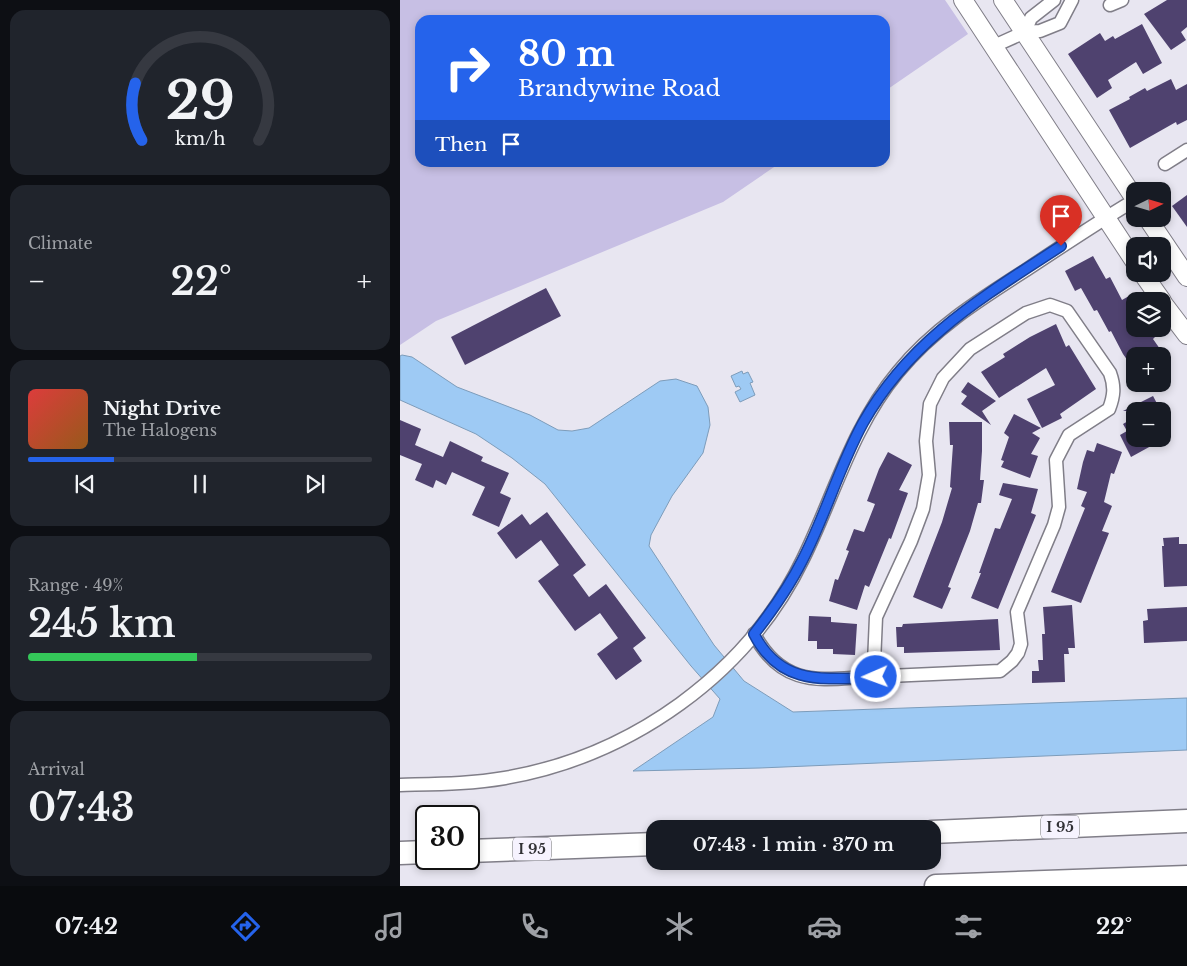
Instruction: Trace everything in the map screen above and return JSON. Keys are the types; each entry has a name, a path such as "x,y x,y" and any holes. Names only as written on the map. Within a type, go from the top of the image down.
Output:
{"highway":[{"name":"I 95","path":"941,832 1187,821"},
{"name":"I 95","path":"480,851 646,844"},
{"path":"400,853 415,852"},
{"path":"936,886 1187,877"}],"street":[{"path":"963,0 1126,248"},
{"path":"1003,0 1126,185"},
{"path":"1025,32 1032,18 1054,0"},
{"path":"994,46 1025,32 1040,31 1060,22 1072,0"},
{"path":"1110,5 1122,0"},
{"path":"1165,164 1187,150"},
{"path":"400,785 499,779 536,772 568,762 599,751 629,736 658,719 706,685 754,634 786,590 802,561 853,443 877,400 898,371 926,341 971,305 1126,205"},
{"path":"1154,228 1187,277"},
{"path":"754,634 768,656 782,667 798,675 824,679 876,677 1000,671 1012,661 1018,653 1021,644 1017,612 1054,525 1059,507 1056,460 1069,435 1109,409 1114,393 1114,383 1110,374 1067,311 1050,304 1026,313 970,349 943,378 930,404 926,441 929,475 923,509 911,541 876,617 874,663 876,677"},
{"path":"1171,314 1187,336"}],"shaded area":[{"path":"400,0 945,0 968,34 890,88 890,15 415,15 415,167 774,167 723,202 436,321 400,345"}],"water":[{"path":"400,356 412,357 457,387 530,415 558,430 572,431 589,428 660,381 676,379 697,386 708,407 710,425 703,453 672,496 651,535 649,546 714,645 744,681 793,712 1187,698 1187,750 760,768 633,771 713,717 720,699 691,666 545,484 512,458 476,434 400,400"},
{"path":"742,371 743,374 748,372 753,382 750,383 755,395 740,402 735,392 741,389 739,386 736,387 731,376"}],"building":[{"path":"1167,0 1187,0 1187,27 1181,32 1186,40 1171,50 1144,14"},
{"path":"1142,24 1162,63 1143,74 1136,62 1108,80 1112,88 1097,98 1068,54 1100,33 1105,41 1113,36 1115,39"},
{"path":"1171,79 1176,90 1187,84 1187,120 1177,125 1176,122 1130,148 1109,110 1130,99 1129,97 1145,88 1147,91"},
{"path":"1187,195 1187,227 1172,206"},
{"path":"1093,256 1106,279 1110,277 1122,300 1126,298 1126,337 1155,337 1153,339 1159,347 1126,347 1126,358 1097,310 1094,311 1081,288 1075,291 1065,271"},
{"path":"546,288 561,316 465,365 451,337"},
{"path":"1056,324 1066,347 1069,345 1096,389 1060,414 1062,418 1042,428 1027,399 1055,385 1046,368 999,398 981,372 1005,357 1003,354"},
{"path":"968,382 996,401 982,411 991,425 961,404 967,396 961,392"},
{"path":"1153,396 1156,402 1141,402"},
{"path":"1014,414 1041,428 1032,433 1040,438 1031,454 1038,456 1030,478 1001,467 1004,461 1001,460 1009,437 1004,433"},
{"path":"400,420 421,429 415,445 443,457 450,441 483,457 481,461 509,473 500,493 511,498 499,527 472,515 485,487 452,472 446,485 436,480 433,488 415,480 422,464 400,455"},
{"path":"949,422 982,422 980,480 984,480 981,503 978,503 970,531 948,587 951,588 942,609 913,597 942,522 952,488 950,487 953,445 950,445"},
{"path":"1126,432 1126,447 1120,435"},
{"path":"1097,443 1122,452 1114,474 1111,473 1104,502 1112,506 1102,531 1109,533 1081,603 1051,592 1085,508 1081,506 1087,492 1077,489 1083,462 1087,450 1094,452"},
{"path":"1126,447 1149,447 1131,457"},
{"path":"888,452 912,465 899,490 908,493 891,539 889,538 869,587 865,585 857,610 829,601 835,579 838,580 849,551 846,550 854,529 864,532 875,504 867,501 879,469"},
{"path":"1003,483 1038,489 1031,513 1036,515 998,609 971,598 995,528 1000,529 1012,499 999,495"},
{"path":"547,512 586,565 573,575 589,597 606,584 646,638 633,648 642,661 616,680 597,654 618,638 600,613 575,631 538,581 559,565 541,540 516,559 497,533 522,514 530,525"},
{"path":"1179,537 1179,544 1187,544 1187,586 1164,587 1163,538"},
{"path":"1072,605 1075,648 1068,648 1069,654 1064,654 1065,682 1032,683 1032,671 1039,671 1038,660 1043,660 1042,634 1045,634 1043,607"},
{"path":"1187,607 1187,641 1144,643 1143,621 1148,620 1147,609"},
{"path":"809,616 831,617 831,622 857,624 855,655 833,654 833,649 817,649 817,641 808,641"},
{"path":"998,619 1000,650 904,653 904,647 897,647 896,627 902,627 903,624"}],"route":[{"path":"876,677 815,679 798,675 782,667 768,656 754,634 786,590 802,561 853,443 882,393 898,371 926,341 971,305 1061,246"}]}
